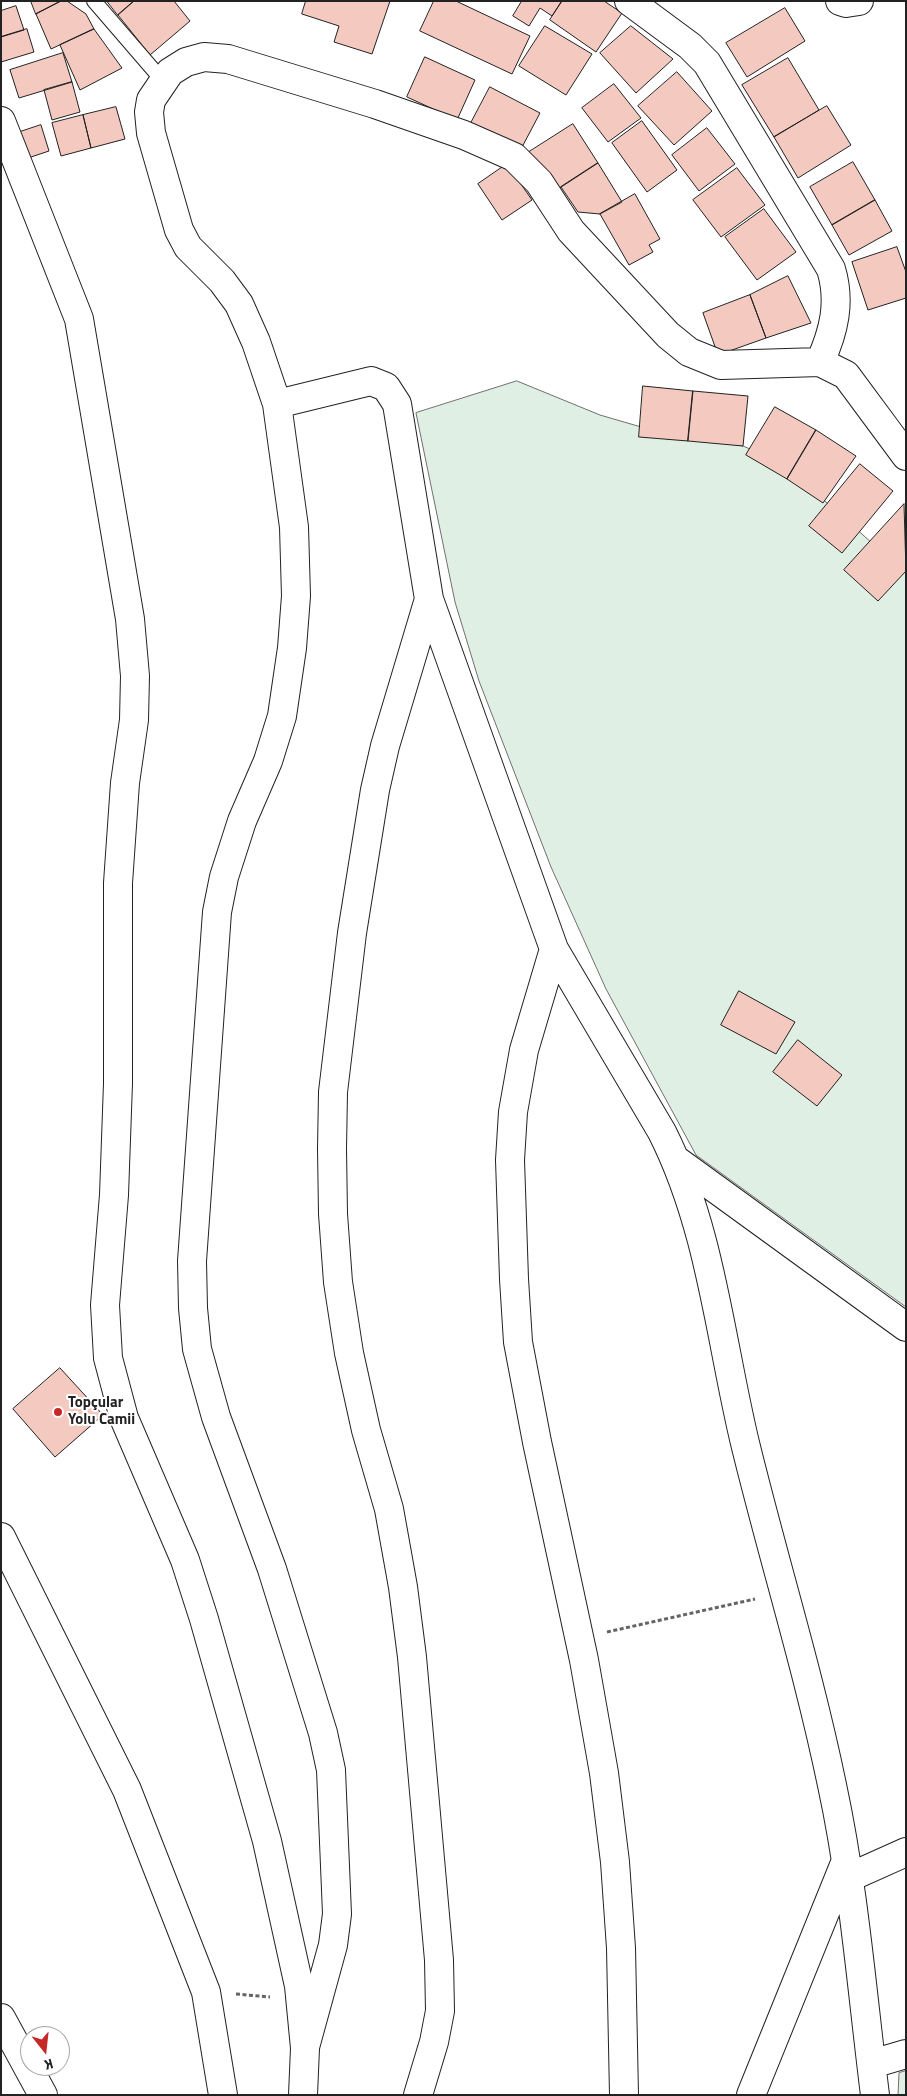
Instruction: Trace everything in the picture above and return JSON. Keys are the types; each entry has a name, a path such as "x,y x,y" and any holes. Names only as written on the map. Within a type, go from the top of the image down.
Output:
{"street":[{"path":"628,1 690,46 708,64 831,269 836,285 837,303 834,324 820,362"},
{"path":"840,1 859,1"},
{"path":"305,2048 333,1945 337,1914 331,1770 323,1733 272,1569 216,1417 197,1348 192,1308 192,1261 217,912 224,877 242,821 268,761 282,716 292,648 296,596 294,527 277,404 256,342 239,304 222,281 188,247 179,230 151,133 149,112 151,100 170,72 186,62 204,57 228,59 375,104 464,135 514,157 539,182 570,231 661,328 689,352 722,365 820,362 846,375 906,456"},
{"path":"1,121 79,319 130,619 135,676 134,720 125,784 118,883 118,1083 115,1186 104,1305 108,1358 124,1418 185,1560 204,1619 267,1841 290,1940 300,2000 305,2048 303,2095"},
{"path":"277,404 371,381 386,387 397,404 429,599 554,949 676,1160 703,1243 745,1442 811,1685 847,1870 876,2095"},
{"path":"418,2095 434,2042 440,2011 439,1960 412,1657 403,1587 389,1509 366,1430 349,1353 338,1282 333,1214 332,1149 333,1092 352,933 375,790 385,746 429,599"},
{"path":"554,949 524,1050 513,1112 510,1160 511,1217 518,1342 537,1442 580,1638 604,1773 615,1862 621,1948 624,2095"},
{"path":"676,1160 906,1327"},
{"path":"1,1537 127,1790 206,1992 224,2095"},
{"path":"751,2095 847,1870 906,1852"},
{"path":"1,2018 43,2095"},
{"path":"872,2064 906,2054"}],"lane":[{"path":"94,1 163,81"}],"path":[{"path":"580,1638 786,1592"},
{"path":"206,1992 300,2000"}],"green space":[{"path":"517,381 600,415 648,429 743,446 781,462 890,559 906,566 906,1307 696,1155 606,989 551,867 479,681 455,602 416,413"},
{"path":"906,2071 906,2095 898,2095 899,2073"}],"building":[{"path":"31,1 61,1 36,14"},
{"path":"61,1 67,1 86,14 94,29 51,49 36,14"},
{"path":"107,1 134,1 118,15"},
{"path":"134,1 174,1 190,21 150,55 118,15"},
{"path":"306,1 390,1 372,54 334,42 339,26 302,14"},
{"path":"434,1 456,1 530,36 512,74 420,31"},
{"path":"522,1 562,1 552,16 540,8 529,26 513,16"},
{"path":"562,1 604,1 622,13 596,52 550,20"},
{"path":"16,6 24,30 1,37 1,11"},
{"path":"785,8 805,41 747,77 726,43"},
{"path":"545,26 592,54 566,95 519,66"},
{"path":"631,26 673,59 636,93 600,53"},
{"path":"27,29 34,52 1,62 1,37"},
{"path":"94,29 122,68 80,90 60,45"},
{"path":"63,53 72,82 19,98 10,70"},
{"path":"425,57 475,80 457,120 407,97"},
{"path":"788,58 819,110 774,137 742,85"},
{"path":"677,72 712,111 674,145 638,106"},
{"path":"72,82 80,112 52,120 44,90"},
{"path":"614,84 641,118 608,142 582,108"},
{"path":"490,87 540,113 521,149 471,123"},
{"path":"827,106 851,145 798,178 774,137"},
{"path":"116,107 125,139 91,148 83,115"},
{"path":"83,115 91,148 61,156 52,123"},
{"path":"642,121 677,170 647,192 612,143"},
{"path":"573,124 598,163 555,191 529,152"},
{"path":"41,125 49,151 22,160 14,134"},
{"path":"707,128 735,164 699,191 672,155"},
{"path":"853,162 875,200 832,225 810,187"},
{"path":"598,163 622,202 600,214 578,212 561,187"},
{"path":"507,164 532,200 502,220 478,184"},
{"path":"737,168 765,205 721,237 693,200"},
{"path":"635,194 660,239 649,245 653,252 629,265 600,214"},
{"path":"875,200 892,231 849,255 832,225"},
{"path":"764,209 796,252 757,280 725,237"},
{"path":"897,247 906,272 906,298 868,310 852,262"},
{"path":"788,276 811,323 766,338 750,295"},
{"path":"750,295 766,338 718,355 703,313"},
{"path":"643,386 693,391 688,441 639,437"},
{"path":"693,391 748,396 743,446 688,441"},
{"path":"775,407 816,430 787,479 746,455"},
{"path":"816,430 856,456 823,503 787,479"},
{"path":"860,464 893,491 842,553 809,526"},
{"path":"904,504 906,571 878,601 844,570"},
{"path":"739,991 795,1022 776,1054 721,1025"},
{"path":"798,1040 842,1075 817,1106 773,1072"},
{"name":"Topçular Yolu Camii","path":"60,1368 103,1415 55,1457 13,1409"}],"place":[{"name":"Topçular Yolu Camii","path":"58,1412"}]}
